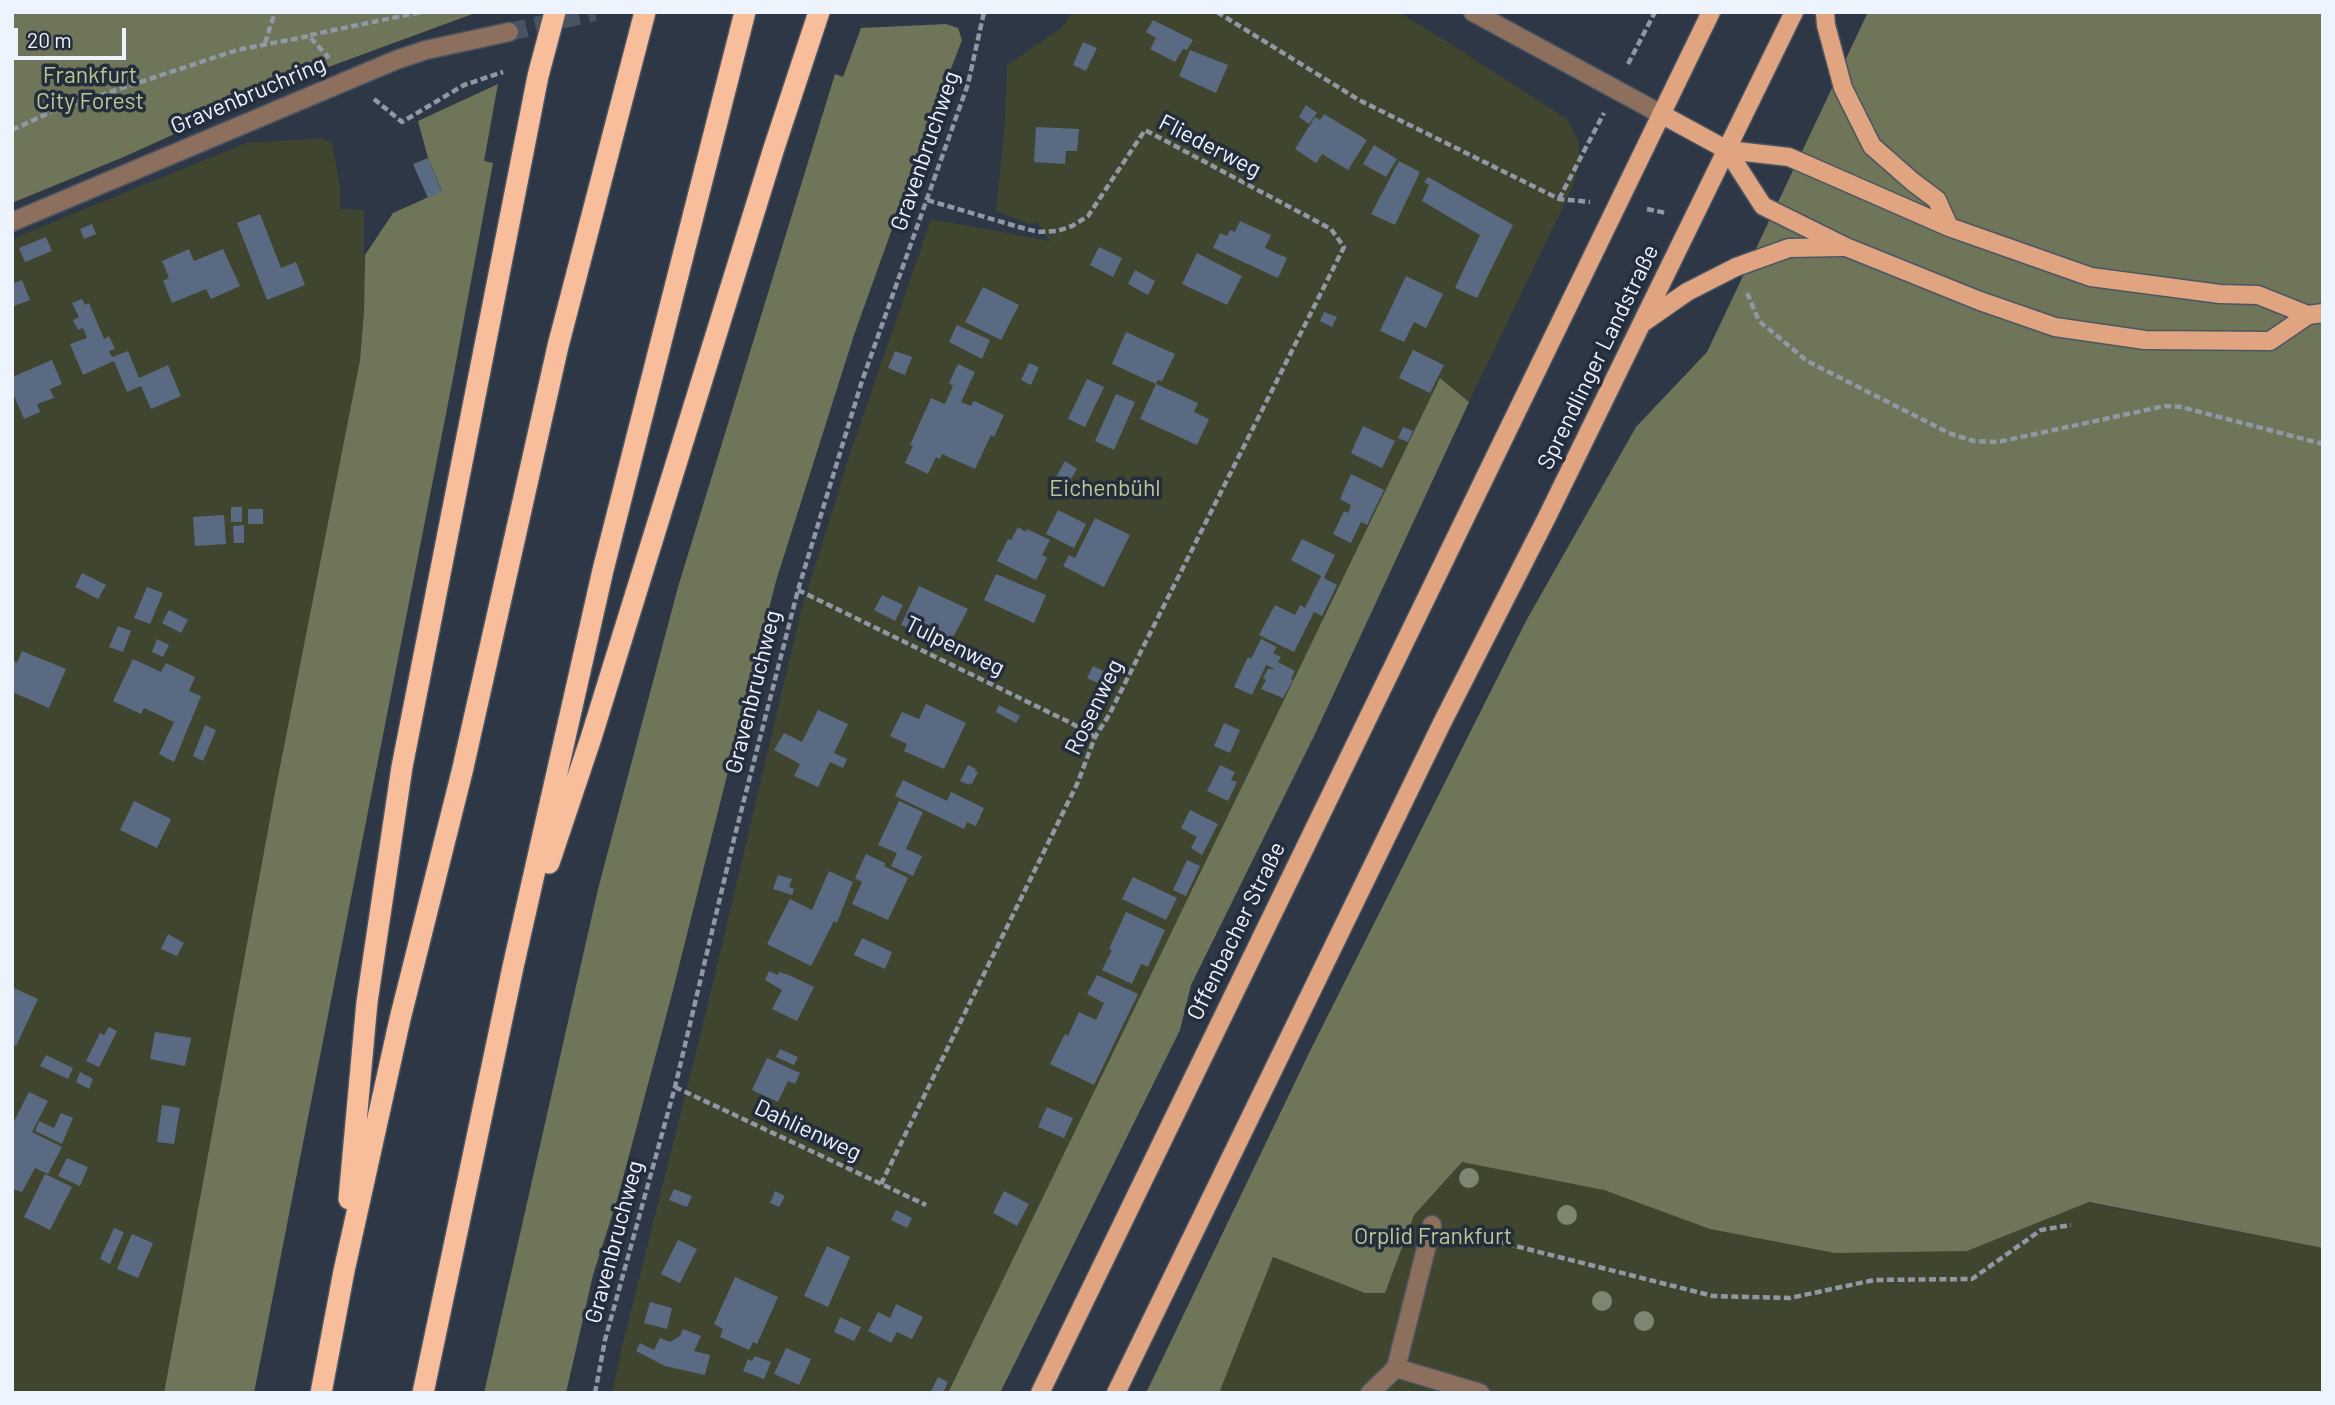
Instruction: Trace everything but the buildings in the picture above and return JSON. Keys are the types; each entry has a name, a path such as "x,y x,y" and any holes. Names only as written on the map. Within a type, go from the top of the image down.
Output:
{"highway":[{"path":"538,76 546,12"},
{"path":"344,1271 367,1002 402,767 538,76 555,12"},
{"path":"321,1393 344,1271 401,1019 462,772 558,346 645,12"},
{"path":"423,1393 513,967 603,569 745,12"},
{"path":"513,967 591,738 770,160 819,12"}],"main road":[{"path":"1617,205 1711,12"},
{"name":"Sprendlinger Landstraße","path":"1116,1393 1442,723 1794,12"},
{"path":"1825,12 1843,88 1872,146 1937,200 1949,227"},
{"path":"1661,114 1727,150 1789,157 1949,227 2091,277 2220,294 2258,295 2315,314"},
{"path":"1727,150 1763,206 1846,247 1980,301 2055,327 2145,340 2270,341 2315,314"},
{"name":"Offenbacher Straße","path":"1040,1393 1617,205"},
{"path":"1641,324 1687,292 1736,267 1789,248 1846,247"}],"street":[{"path":"1473,12 1661,114"},
{"name":"Gravenbruchring","path":"12,222 348,79 426,51 509,32"},
{"path":"1370,1393 1396,1368 1432,1225"},
{"path":"1396,1368 1480,1393"}],"path":[{"path":"265,44 275,12"},
{"path":"12,130 53,111 237,50 421,12"},
{"name":"Gravenbruchweg","path":"595,1393 605,1340 675,1087 797,590 862,381 968,84 984,12"},
{"path":"1217,12 1359,100 1559,199 1662,211 1690,224"},
{"path":"309,36 348,79 402,122 464,85 503,72"},
{"name":"Fliederweg","path":"927,200 1038,232 1072,226 1088,216 1145,130 1331,229 1344,247"},
{"name":"Rosenweg","path":"881,1184 1072,794 1095,737 1109,716 1344,247"},
{"path":"1736,267 1759,321 1807,361 1963,438 1998,442 2165,406 2181,407 2323,444"},
{"name":"Tulpenweg","path":"797,590 1095,737"},
{"name":"Dahlienweg","path":"675,1087 926,1205"},
{"path":"1432,1225 1713,1296 1790,1298 1874,1280 1972,1279 2041,1230 2071,1225"}],"green space":[{"name":"Frankfurt City Forest","path":"12,12 478,12 293,80 126,156 12,203"},
{"name":"Eichenbühl","path":"1073,12 1398,12 1567,119 1578,140 1580,161 1572,188 1469,402 1440,378 948,1393 612,1393 801,611 850,454 931,219 1050,241 1038,223 1029,224 996,211 1005,121 1007,65 1060,29"},
{"path":"1868,12 2323,12 2323,1248 2089,1202 1967,1251 1835,1253 1710,1229 1604,1190 1462,1162 1414,1215 1385,1293 1365,1293 1273,1257 1219,1393 1146,1393 1309,1053 1526,621 1636,427 1707,352"},
{"path":"946,24 958,28 962,40 854,335 776,581 672,994 618,1197 593,1275 566,1393 484,1393 598,889 678,587 835,74 843,77 861,28"},
{"path":"498,84 484,161 493,163 454,373 254,1393 164,1393 275,792 360,360 365,255 393,213 442,191 428,158 418,121"},
{"path":"322,138 332,143 340,187 340,209 364,210 364,311 360,360 275,792 164,1393 12,1393 12,239 246,143"},
{"path":"1440,378 1469,402 1315,734 1191,985 1180,1030 1000,1393 948,1393"},
{"name":"Orplid Frankfurt","path":"1371,1064 2323,1248 2323,1393 1182,1393"}],"tunnel":[{"path":"509,32 595,12"}]}
